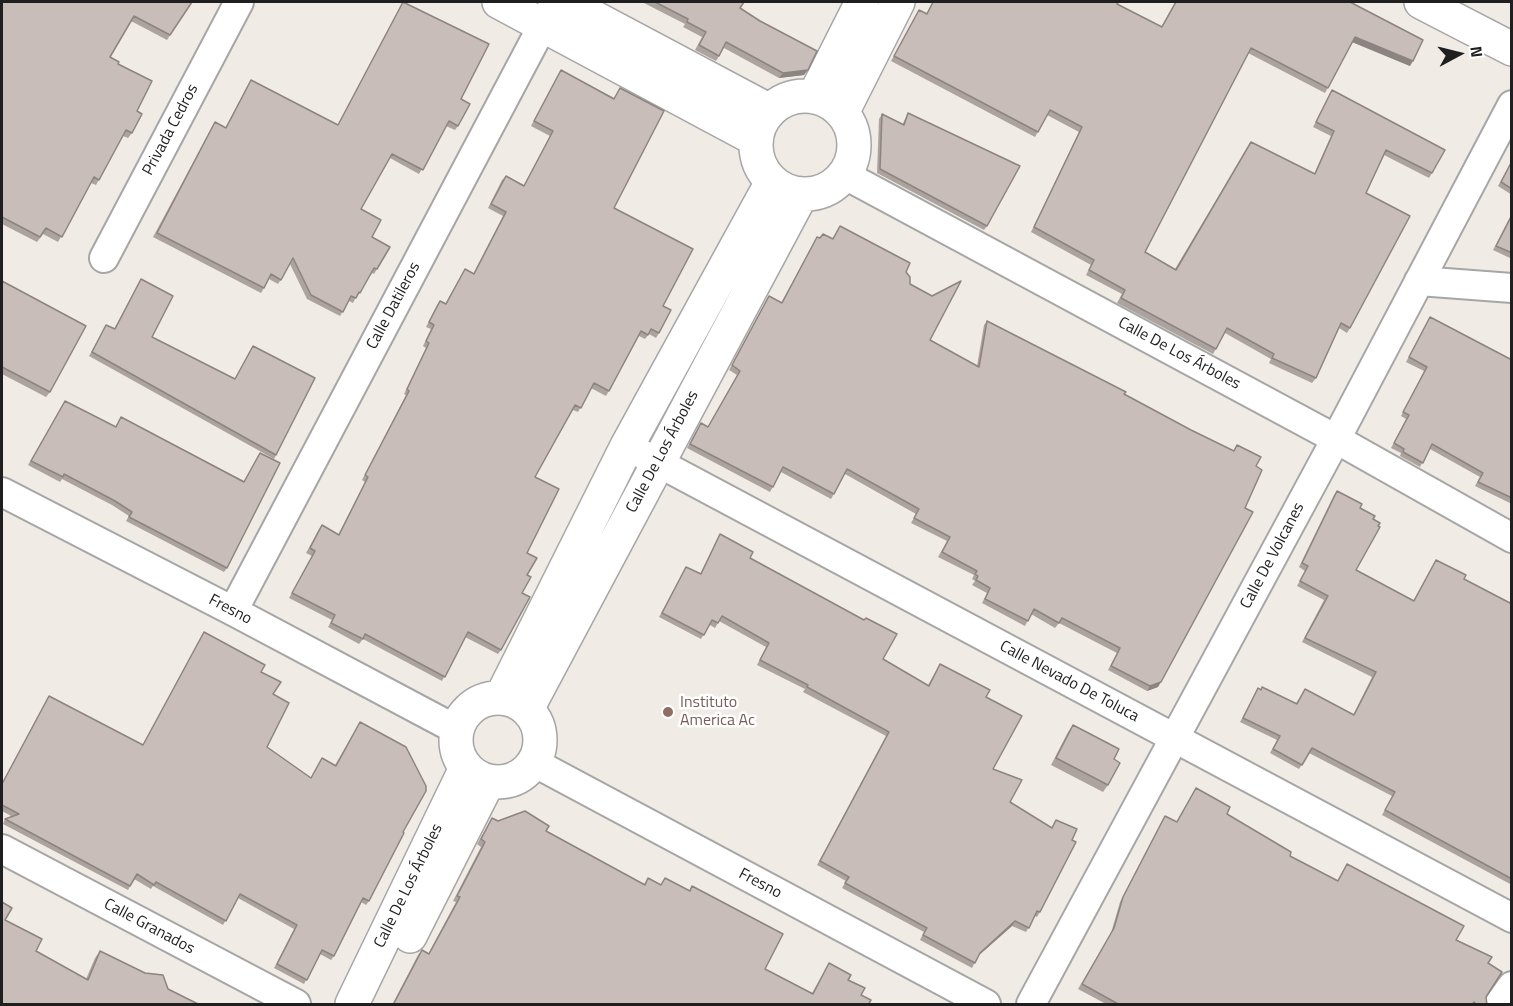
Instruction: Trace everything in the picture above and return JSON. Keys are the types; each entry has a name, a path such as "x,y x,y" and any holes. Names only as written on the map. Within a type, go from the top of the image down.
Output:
{"street":[{"name":"Privada Cedros","path":"104,258 239,2"},
{"path":"499,2 549,13 762,125"},
{"path":"565,2 762,125"},
{"path":"814,97 862,2"},
{"path":"842,113 898,2"},
{"path":"1421,2 1512,49"},
{"name":"Calle Datileros","path":"233,611 549,13"},
{"path":"798,97 814,97 829,103 842,113 850,127 854,143 852,160 845,175 833,186 818,193 786,188 762,169 757,155 762,125 783,101 798,97"},
{"name":"Calle De Volcanes","path":"1031,1005 1336,439 1512,105"},
{"name":"Calle De Los Árboles","path":"845,175 1336,439 1512,538"},
{"name":"Calle De Los Árboles","path":"514,704 627,446 786,188"},
{"name":"Calle De Los Árboles","path":"514,704 657,463 786,188"},
{"path":"1419,281 1512,288"},
{"name":"Calle Nevado De Toluca","path":"627,446 1512,918"},
{"name":"Fresno","path":"2,492 457,730"},
{"path":"486,699 514,704 536,721 540,735 535,763 526,773 514,780 501,783 477,775 458,757 455,743 463,716 473,706 486,699"},
{"name":"Fresno","path":"535,763 986,1005"},
{"name":"Calle De Los Árboles","path":"352,1005 477,775"},
{"name":"Calle De Los Árboles","path":"375,1005 477,775"},
{"name":"Calle Granados","path":"2,849 296,1005"},
{"path":"1499,1005 1512,986"}],"building":[{"path":"2,2 192,2 170,35 134,16 110,57 119,62 118,64 152,81 137,111 142,114 132,133 126,130 99,180 94,177 62,237 46,228 40,237 2,217"},
{"path":"403,2 489,44 461,99 470,104 458,126 449,121 423,170 392,154 361,209 381,220 372,237 390,247 377,269 374,268 360,293 356,298 351,296 343,312 311,295 293,258 281,280 271,274 264,288 157,233 215,122 226,128 251,80 338,125"},
{"path":"655,2 744,2 740,8 817,51 808,70 783,73 726,42 719,56 699,45 706,32 687,22 688,19"},
{"path":"933,2 1119,2 1117,4 1162,27 1176,2 1350,2 1423,40 1413,61 1355,37 1328,88 1251,48 1145,252 1176,270 1251,142 1315,174 1334,131 1316,122 1332,90 1445,150 1432,173 1386,150 1366,193 1410,216 1350,328 1341,323 1316,378 1272,358 1274,354 1227,328 1216,349 1121,298 1125,290 1089,270 1094,260 1034,227 1082,127 1050,110 1038,132 894,56 919,10 927,14"},
{"path":"561,70 614,99 620,88 664,111 614,208 693,249 663,306 671,310 659,333 651,329 648,335 641,331 609,391 594,383 581,408 575,405 535,477 559,489 527,553 537,558 527,575 531,577 522,593 530,597 501,650 468,632 445,677 365,634 363,639 331,623 335,615 292,593 315,551 310,548 322,525 339,535 368,477 365,475 409,391 407,389 429,343 426,341 434,325 429,322 440,301 446,304 465,269 474,274 506,212 491,204 506,176 524,186 553,131 534,121"},
{"path":"908,113 1020,166 987,226 880,169 882,114 904,125"},
{"path":"1512,161 1512,189 1501,182"},
{"path":"1512,215 1512,253 1496,246"},
{"path":"840,226 910,263 906,272 910,277 910,284 932,296 961,281 930,340 979,367 987,321 1126,392 1124,394 1191,430 1234,451 1237,445 1261,457 1256,466 1262,470 1245,508 1253,512 1161,682 1150,686 1111,666 1120,648 1062,618 1059,623 1034,609 1028,621 985,599 990,588 976,580 977,571 942,552 950,537 914,518 919,509 847,469 834,494 783,467 773,487 690,444 701,423 708,427 740,371 732,365 769,296 782,303 817,237 820,238 823,234 833,239"},
{"path":"141,279 173,296 152,337 235,379 253,346 315,378 276,455 92,352 106,325 115,329"},
{"path":"2,281 86,326 50,392 2,367"},
{"path":"1430,317 1512,360 1512,498 1478,482 1483,473 1432,444 1423,463 1403,452 1404,449 1394,443 1409,415 1403,412 1427,367 1409,357"},
{"path":"65,401 116,427 121,417 244,482 260,453 280,463 227,568 129,517 132,512 115,501 64,474 63,477 31,461"},
{"path":"1337,491 1362,504 1360,508 1375,516 1373,519 1380,523 1378,526 1380,527 1356,570 1414,601 1436,560 1466,575 1464,579 1510,603 1512,599 1512,879 1385,810 1395,792 1312,748 1302,765 1273,749 1280,736 1243,718 1258,688 1261,690 1262,687 1297,704 1305,689 1354,715 1376,672 1305,638 1328,596 1300,581 1308,566 1302,563"},
{"path":"720,534 753,552 750,558 864,620 866,618 897,634 883,659 929,686 940,664 990,690 986,697 1022,716 993,769 1022,780 1010,802 1052,828 1056,820 1077,829 1072,840 1076,842 1040,912 1037,911 1029,928 1015,921 980,953 975,963 923,935 927,928 845,883 849,877 820,861 889,732 760,660 769,643 722,616 718,623 712,620 704,635 662,613 686,567 701,574"},
{"path":"204,632 265,665 261,672 281,682 273,694 289,703 267,747 311,778 322,758 336,766 360,722 406,747 426,786 426,791 369,901 363,898 334,956 322,950 307,980 277,964 297,925 240,894 226,921 137,874 130,886 5,819 19,814 2,805 2,784 49,696 143,745"},
{"path":"1073,725 1119,749 1114,759 1120,763 1108,785 1056,758"},
{"path":"1196,788 1230,807 1227,814 1291,852 1290,856 1338,881 1347,864 1464,926 1456,940 1492,957 1488,963 1502,972 1486,997 1487,1005 1477,1005 1474,1002 1472,1005 1120,1005 1082,984 1114,928 1123,897 1165,816 1177,822"},
{"path":"525,811 549,826 546,831 645,885 648,878 661,885 665,878 690,891 692,886 783,934 765,969 813,994 829,963 851,975 848,980 865,988 861,995 871,1000 868,1005 393,1005 422,950 429,954 460,897 457,896 485,842 481,839 492,818 498,821"},
{"path":"2,902 12,908 5,920 42,939 36,951 88,980 100,951 145,973 163,975 168,989 200,1005 2,1005"}],"place":[{"name":"Instituto America Ac","path":"668,712"}]}
